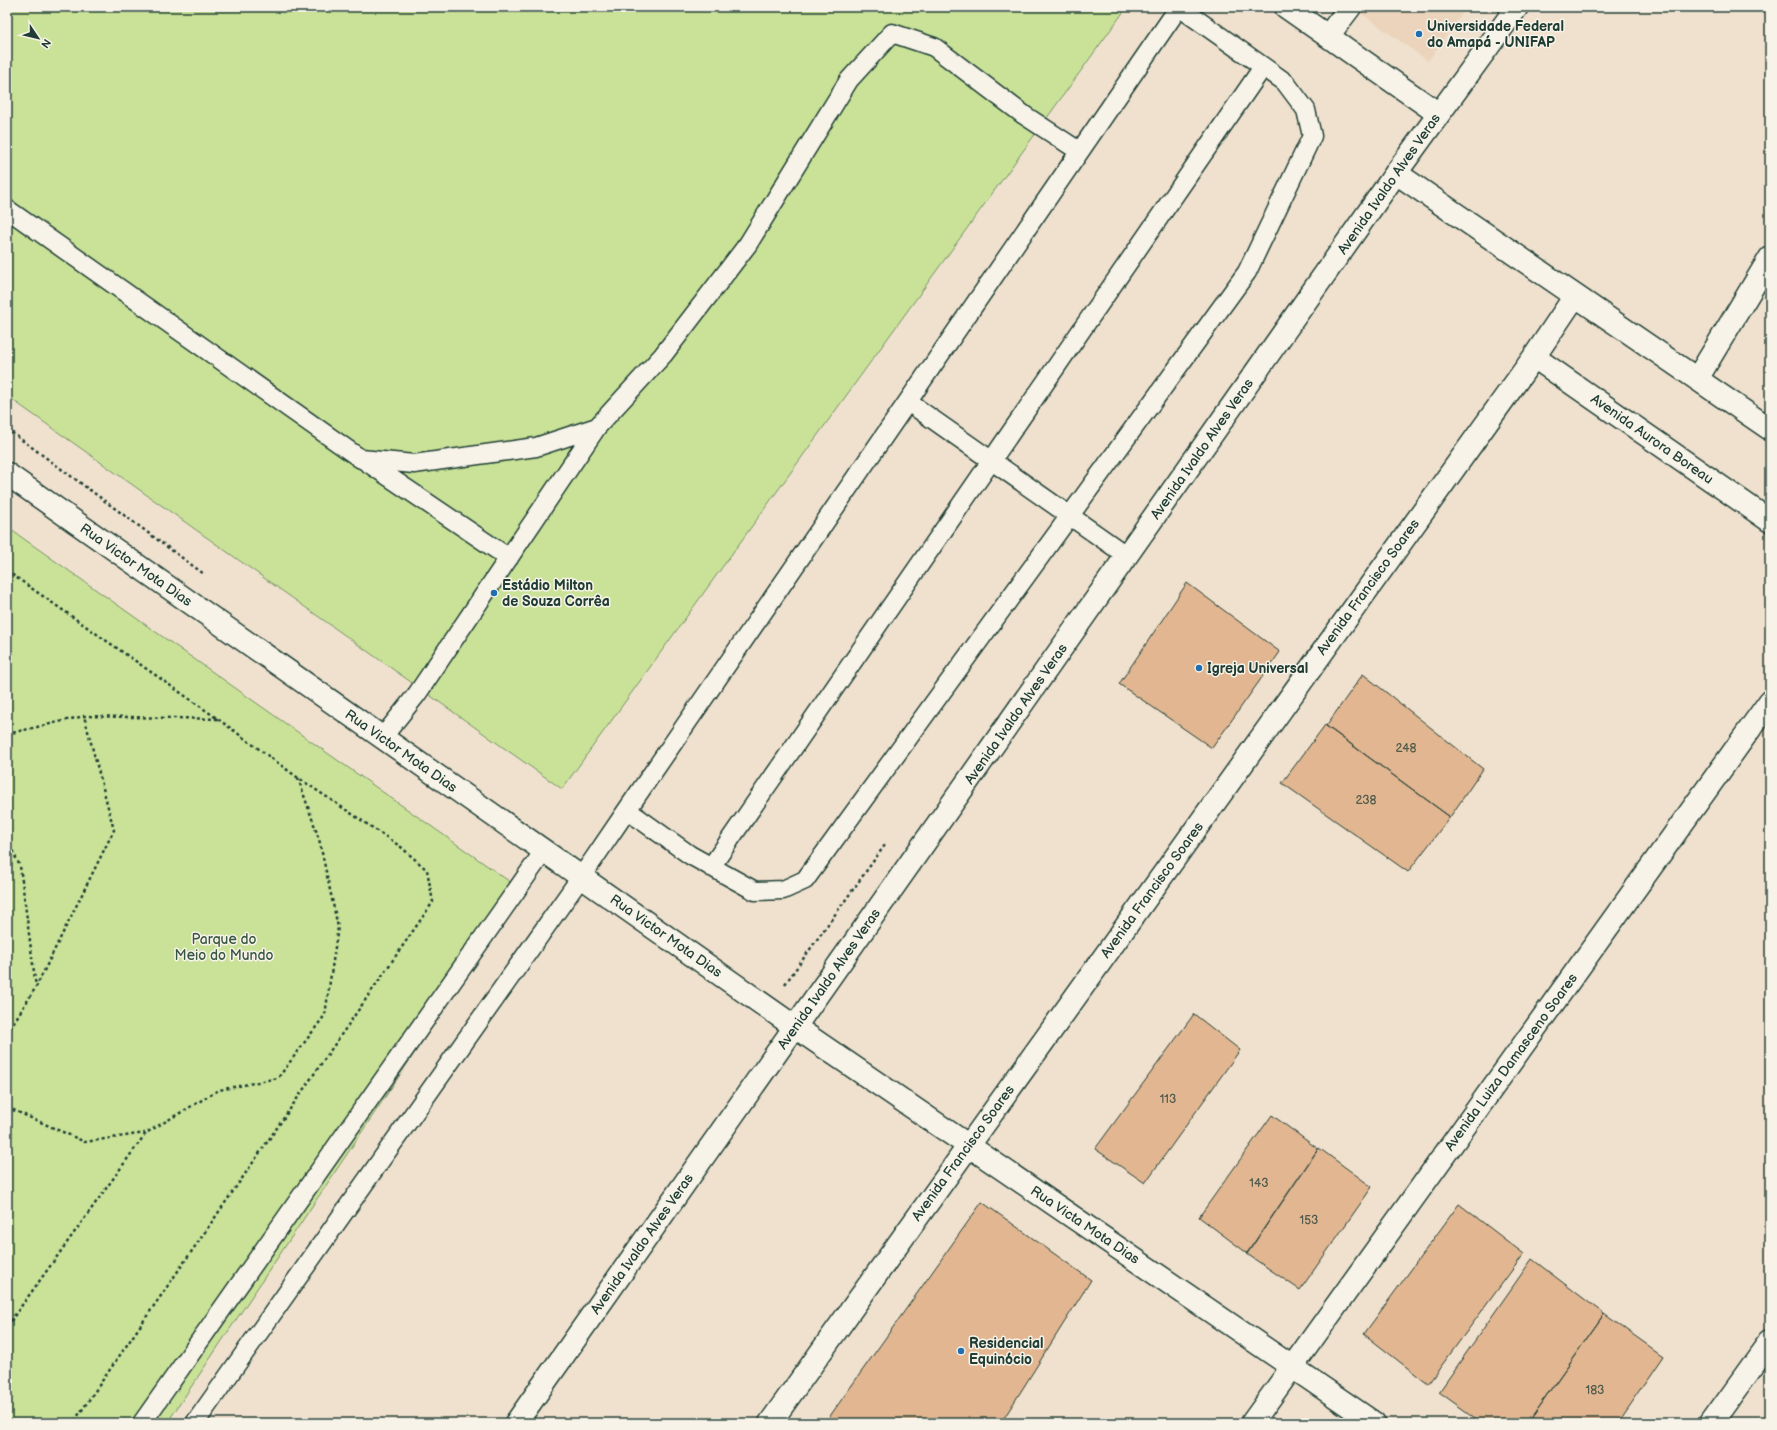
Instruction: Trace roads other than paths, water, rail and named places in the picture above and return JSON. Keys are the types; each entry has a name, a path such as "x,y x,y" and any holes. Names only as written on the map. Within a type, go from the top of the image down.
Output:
{"street":[{"path":"1286,7 1439,114"},
{"path":"1328,36 1350,7"},
{"name":"Avenida Ivaldo Alves Veras","path":"516,1423 1396,173 1517,7"},
{"path":"1396,173 1770,429"},
{"path":"1697,379 1770,258"},
{"name":"Avenida Francisco Soares","path":"770,1423 1534,357 1575,296"},
{"name":"Avenida Aurora Boreau","path":"1534,357 1770,521"},
{"name":"Rua Victor Mota Dias","path":"7,474 795,1027"},
{"name":"Avenida Luiza Damasceno Soares","path":"1252,1423 1770,701"},
{"name":"Rua Victa Mota Dias","path":"795,1027 1374,1423"},
{"path":"1711,1423 1770,1341"}],"lane":[{"path":"195,1423 582,877 627,810 1178,7 1285,82 1306,110 1312,136 1247,272 805,880 783,890 755,890 690,855 627,810"},
{"path":"382,738 416,694 597,427 663,355 748,244 849,80 892,33 934,47 1024,114 1079,152"},
{"path":"710,867 1263,67"},
{"path":"7,209 361,459 509,558"},
{"path":"908,402 1127,556"},
{"path":"361,459 414,464 536,447 597,427"},
{"path":"142,1423 544,850"}],"place":[{"name":"Universidade Federal do Amapá - UNIFAP","path":"1419,34"},
{"name":"Estádio Milton de Souza Corrêa","path":"494,593"},
{"name":"Igreja Universal","path":"1199,668"},
{"name":"Residencial Equinócio","path":"961,1351"}],"park label":[{"name":"Parque do Meio do Mundo","path":"224,948"}]}
